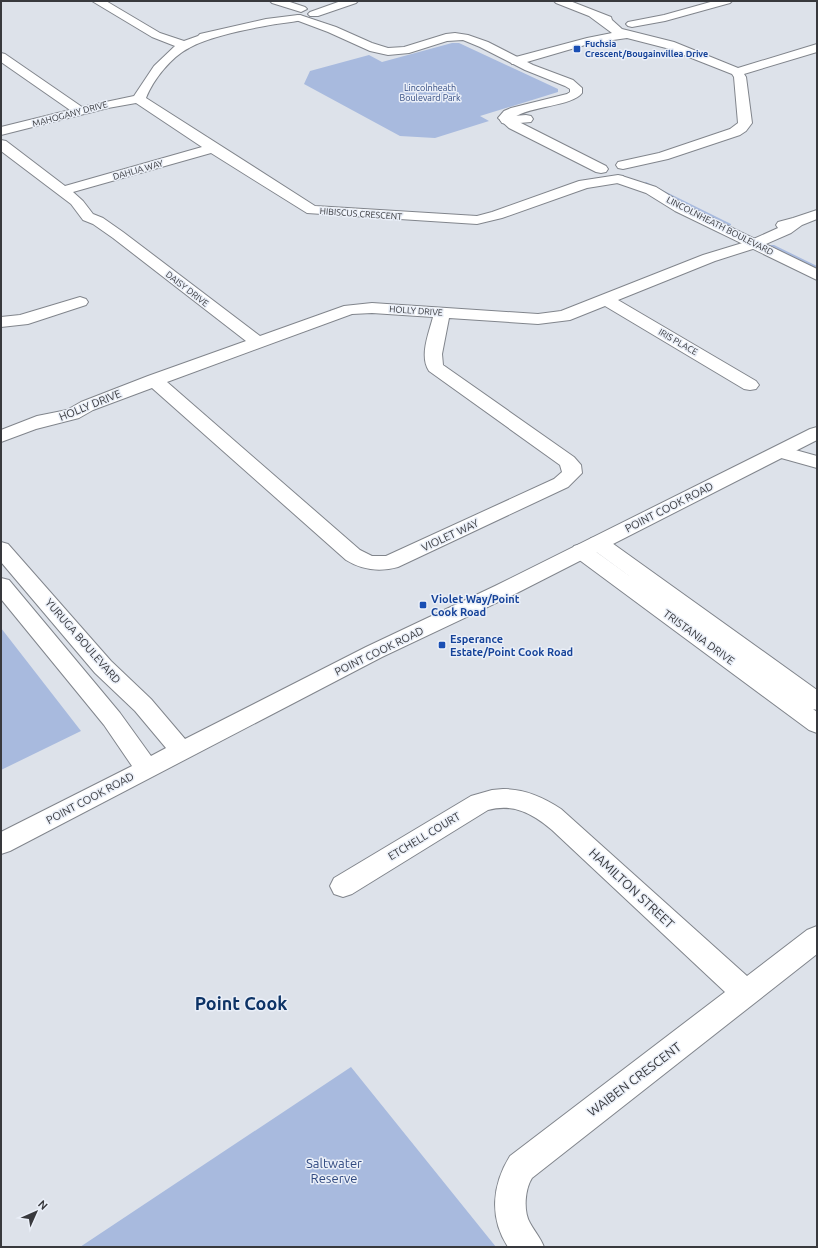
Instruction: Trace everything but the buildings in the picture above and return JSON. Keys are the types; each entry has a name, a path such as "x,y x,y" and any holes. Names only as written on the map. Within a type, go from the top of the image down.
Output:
{"street":[{"path":"98,1 166,42 179,44 296,13 346,2"},
{"path":"275,1 296,13 370,48 383,51 403,51 442,37 462,37 472,39 516,62 569,83 576,88 576,93 571,97 510,112 505,118 507,120"},
{"path":"560,1 737,72 752,69 817,48"},
{"path":"516,62 726,1"},
{"path":"296,13 308,17 346,2"},
{"path":"314,14 328,27"},
{"path":"594,15 618,32 630,29 640,34 644,30 665,18"},
{"path":"591,40 614,29"},
{"path":"644,30 670,46"},
{"path":"139,99 143,91 179,44"},
{"path":"1,57 80,111"},
{"path":"507,120 601,170 607,166 663,156 735,132 741,128 745,123 740,77 737,72"},
{"name":"MAHOGANY DRIVE","path":"1,132 116,102 139,99"},
{"name":"HIBISCUS CRESCENT","path":"139,99 144,104 312,210 477,220 497,215 584,184 620,180"},
{"path":"526,119 525,113 536,106"},
{"path":"507,120 526,119 592,156 620,164"},
{"name":"DAISY DRIVE","path":"1,144 78,204 88,217 98,221 118,235 257,342"},
{"name":"DAHLIA WAY","path":"62,191 213,148"},
{"path":"620,180 632,178 663,156"},
{"name":"LINCOLNHEATH BOULEVARD","path":"620,164 632,168 654,184 755,239 817,275"},
{"name":"HIBISCUS CRESCENT","path":"584,184 596,176 601,170"},
{"name":"LINCOLNHEATH BOULEVARD","path":"601,170 603,175 651,190 676,205 817,264"},
{"name":"HOLLY DRIVE","path":"1,436 31,425 73,414 87,406 126,390 342,311 355,308 548,319 564,316 755,239 786,230 797,222 817,214"},
{"name":"IRIS PLACE","path":"606,300 750,385"},
{"path":"1,322 29,318 80,302"},
{"name":"VIOLET WAY","path":"154,380 353,554 368,563 377,564 391,562 561,483 572,473 571,465 568,460 435,367 433,354 442,312"},
{"name":"POINT COOK ROAD","path":"1,844 374,652 503,591 817,433"},
{"path":"781,452 817,462"},
{"name":"TRISTANIA DRIVE","path":"590,547 817,702"},
{"name":"TRISTANIA DRIVE","path":"590,547 817,724"},
{"name":"YURUGA BOULEVARD","path":"1,549 56,610 104,667 142,705 181,750"},
{"path":"1,585 112,719 147,768"},
{"name":"ETCHELL COURT","path":"343,886 472,808 490,800 510,798"},
{"name":"HAMILTON STREET","path":"510,798 530,803 550,813 746,993"},
{"name":"WAIBEN CRESCENT","path":"528,1247 517,1232 511,1218 510,1208 511,1193 515,1178 521,1167 817,938"}],"green space":[{"name":"Lincolnheath Boulevard Park","path":"452,43 459,43 558,89 558,92 480,116 489,121 435,138 400,136 304,84 310,71 369,55 382,62"},
{"path":"646,182 731,225 726,227 643,184"},
{"path":"767,245 774,245 817,266 817,273"},
{"path":"1,628 81,731 1,770"},
{"name":"Saltwater Reserve","path":"351,1067 496,1247 80,1247"}],"place":[{"name":"Fuchsia Crescent/Bougainvillea Drive","path":"577,49"},
{"name":"Violet Way/Point Cook Road","path":"423,605"},
{"name":"Esperance Estate/Point Cook Road","path":"442,645"}],"district":[{"name":"Point Cook","path":"241,1004"}]}
